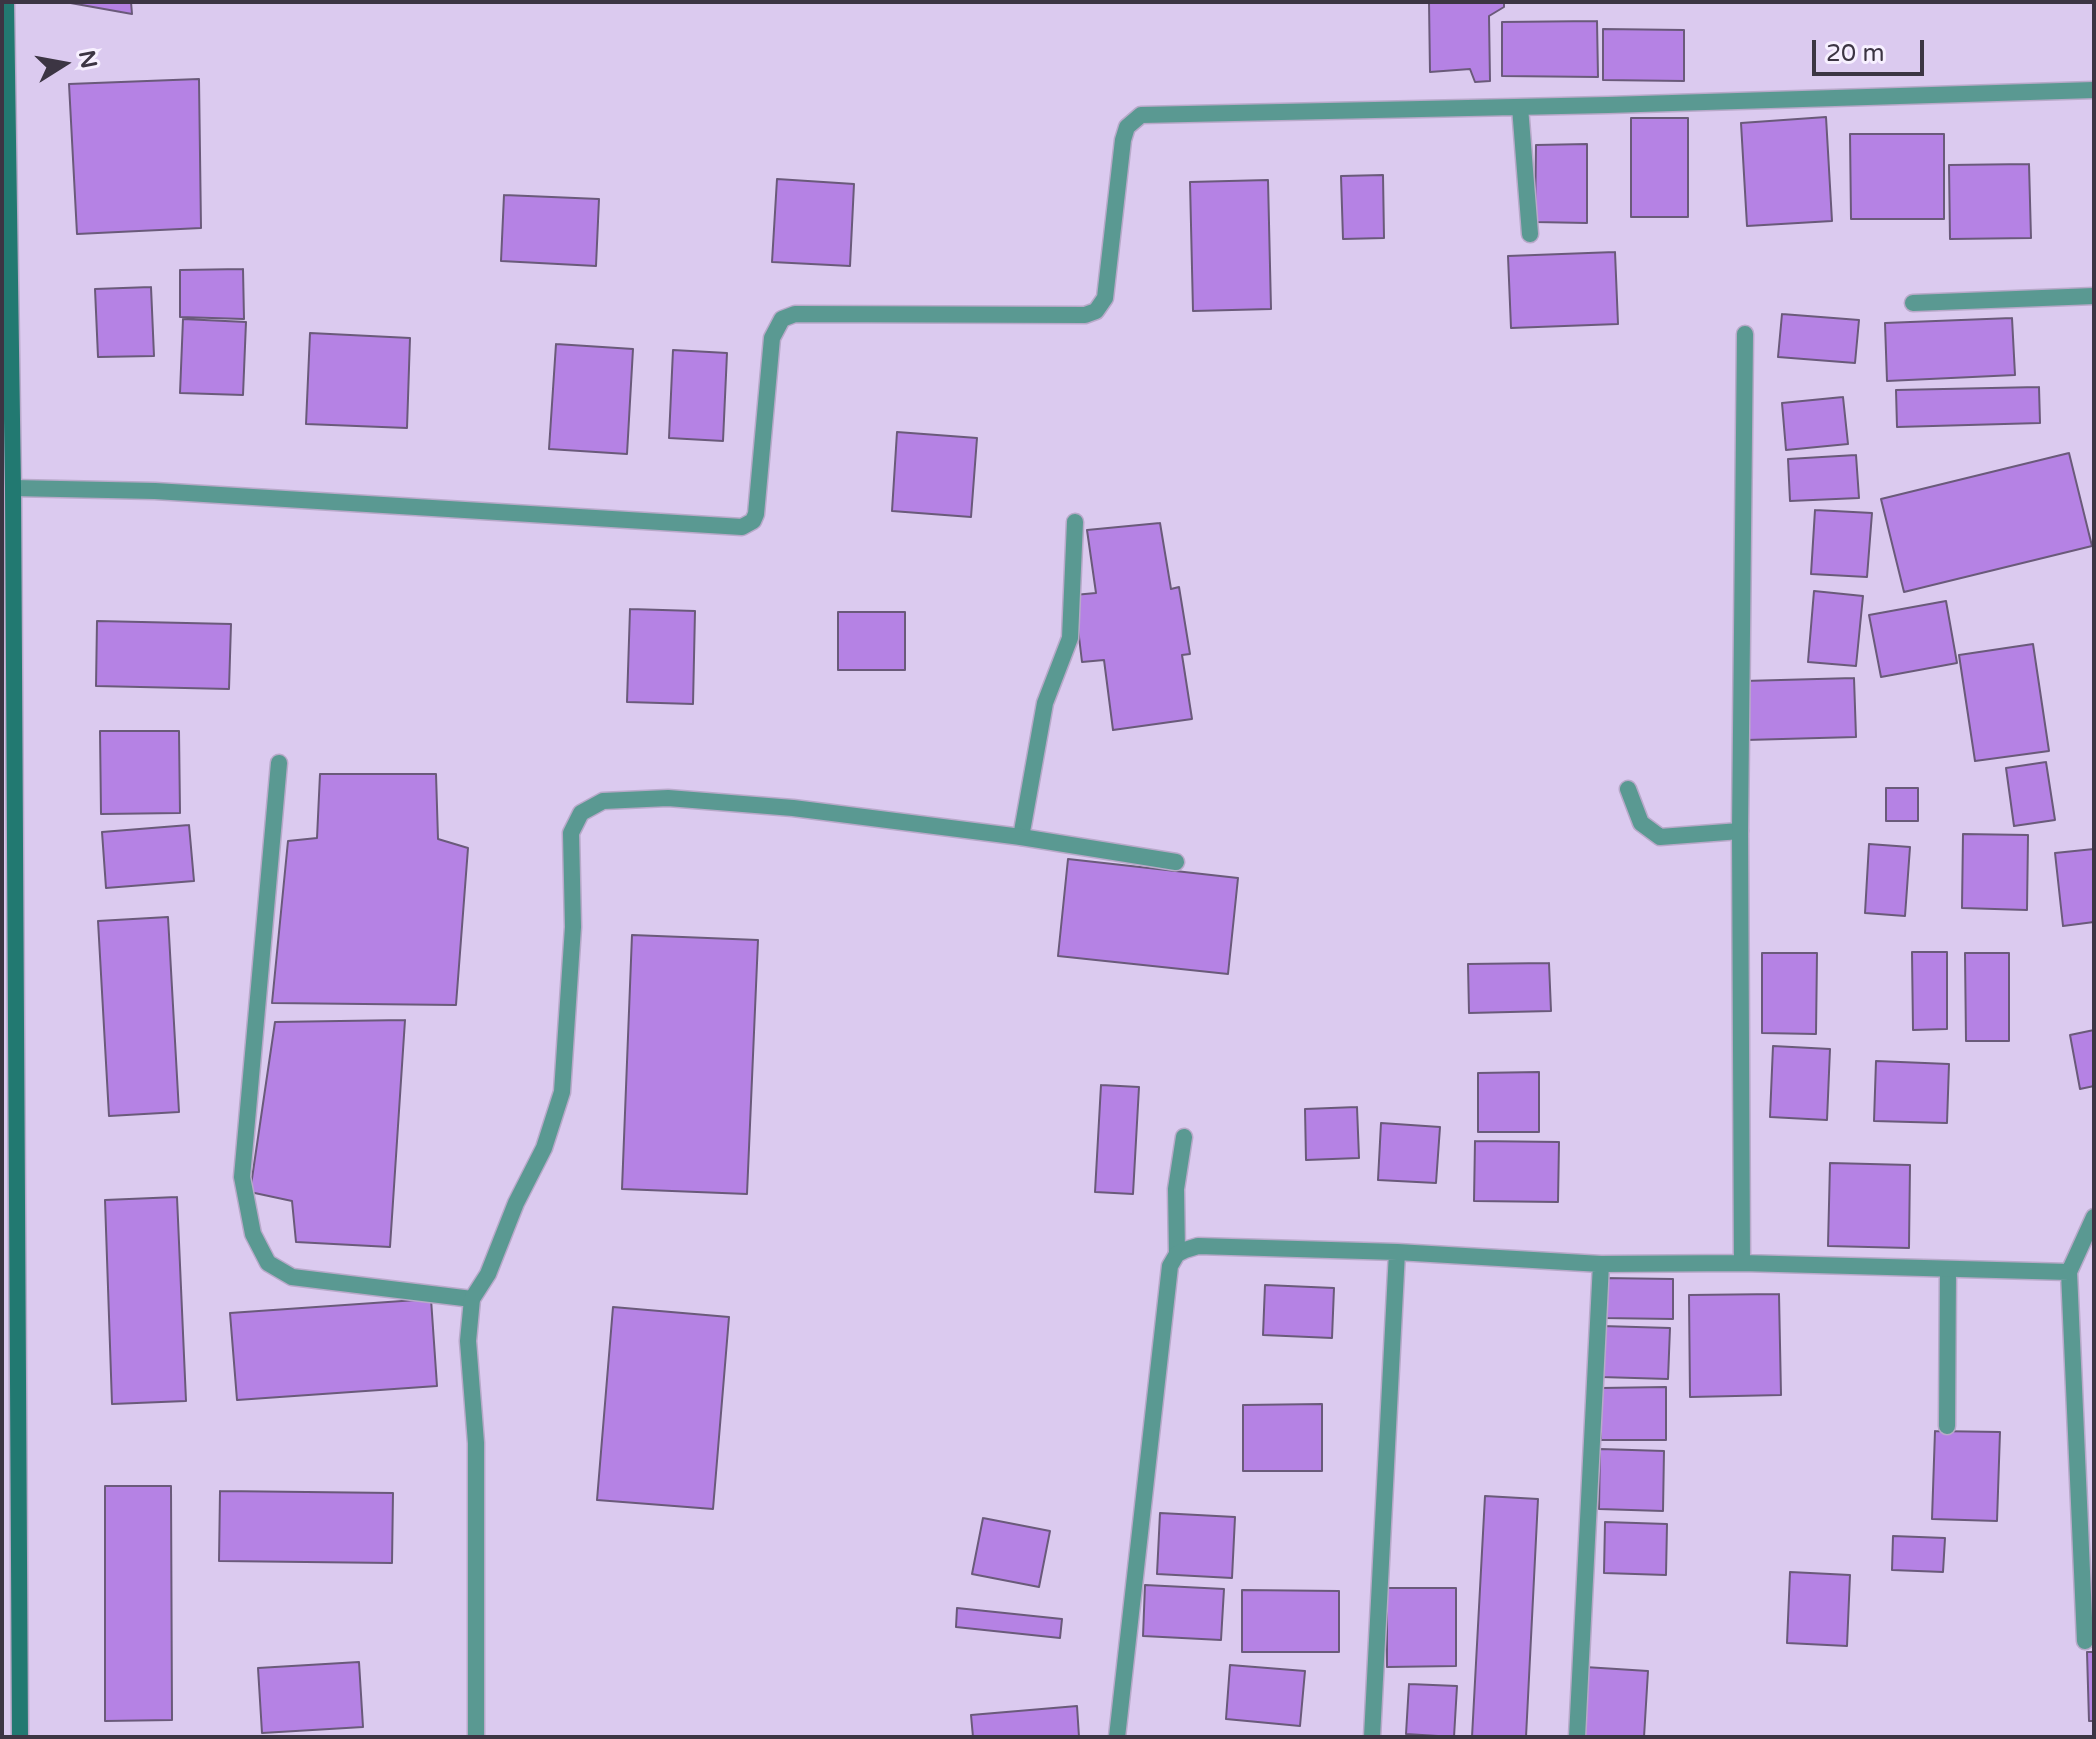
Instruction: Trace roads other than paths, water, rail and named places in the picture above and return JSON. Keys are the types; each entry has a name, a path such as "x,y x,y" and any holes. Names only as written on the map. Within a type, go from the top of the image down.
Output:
{"street":[{"path":"6,2 13,488 20,1737"},
{"path":"13,488 155,491 742,527 753,521 756,514 772,338 782,319 795,314 1085,315 1096,311 1105,298 1123,140 1127,127 1141,115 2094,90"},
{"path":"1520,107 1530,234"},
{"path":"1913,303 2094,296"},
{"path":"1742,1263 1740,831 1745,334"},
{"path":"1021,837 1045,703 1070,638 1075,522"},
{"path":"279,763 242,1177 253,1234 268,1263 292,1277 472,1299"},
{"path":"1628,789 1641,823 1660,837 1740,831"},
{"path":"476,1737 476,1443 468,1341 472,1299 488,1274 516,1203 544,1148 562,1092 573,927 571,833 581,813 603,801 668,798 793,808 1021,837 1176,862"},
{"path":"1117,1737 1170,1266 1177,1254 1176,1189 1184,1137"},
{"path":"2085,1641 2069,1272 2094,1217"},
{"path":"1177,1254 1198,1246 1397,1252 1601,1264 1742,1263 2069,1272"},
{"path":"1372,1737 1397,1252"},
{"path":"1577,1737 1601,1264"},
{"path":"1947,1426 1948,1269"}]}
